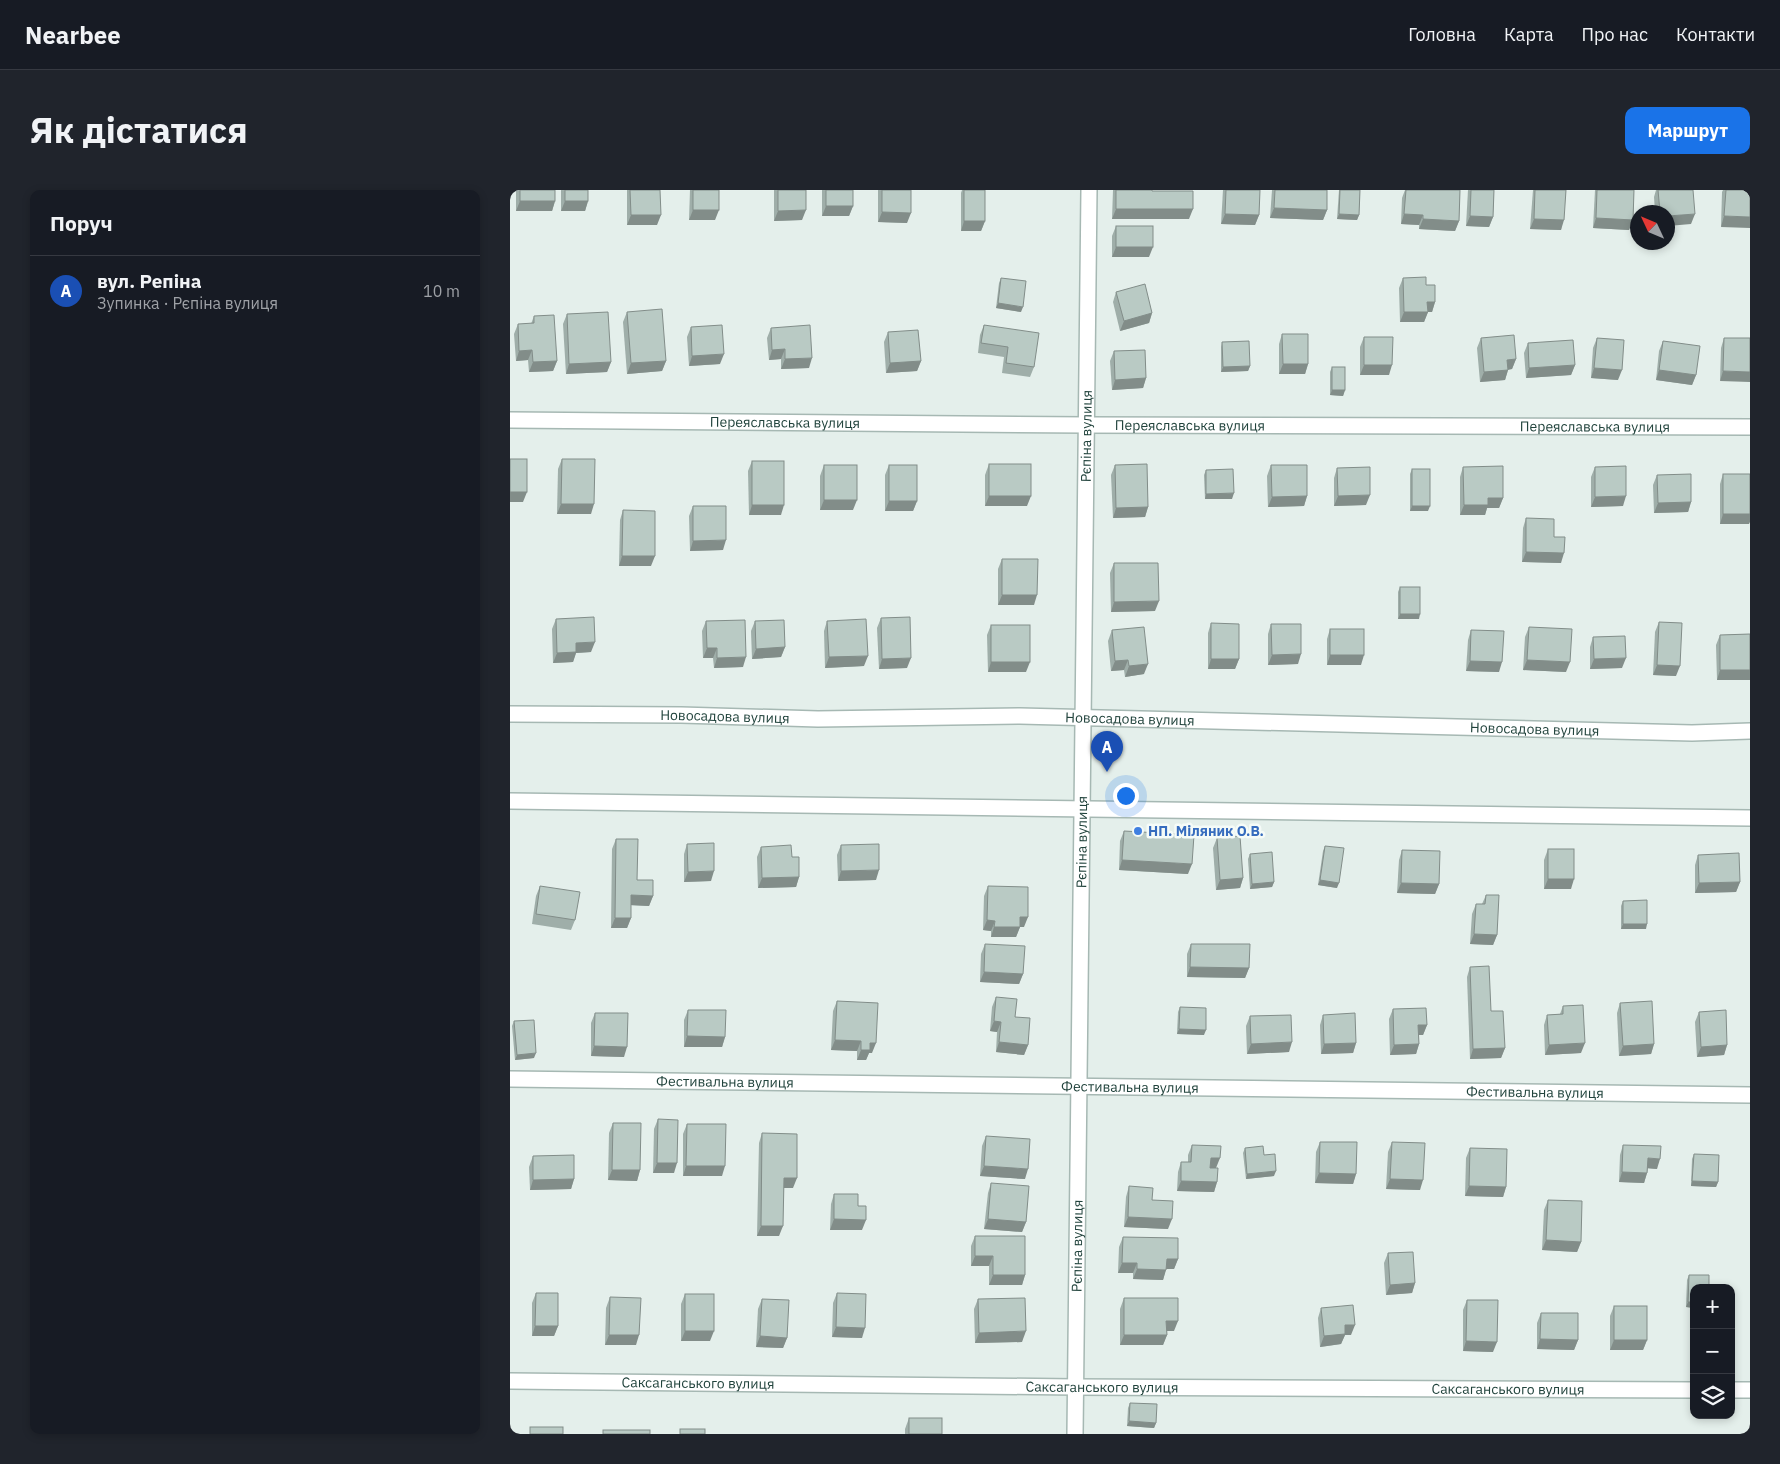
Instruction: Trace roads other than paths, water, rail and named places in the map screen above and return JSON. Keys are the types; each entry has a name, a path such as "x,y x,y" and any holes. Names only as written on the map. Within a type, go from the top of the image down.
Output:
{"street":[{"name":"Рєпіна вулиця","path":"1075,1434 1089,190"},
{"name":"Переяславська вулиця","path":"510,420 1086,425 1750,427"},
{"name":"Новосадова вулиця","path":"510,714 681,715 818,719 1020,716 1692,733 1750,731"},
{"path":"510,801 1750,818"},
{"name":"Фестивальна вулиця","path":"510,1079 1750,1095"},
{"name":"Саксаганського вулиця","path":"510,1381 1075,1387 1690,1390"},
{"path":"1735,1390 1750,1390"}],"place":[{"name":"вул. Репіна","path":"1107,772"},
{"name":"НП. Міляник О.В.","path":"1138,831"}]}
